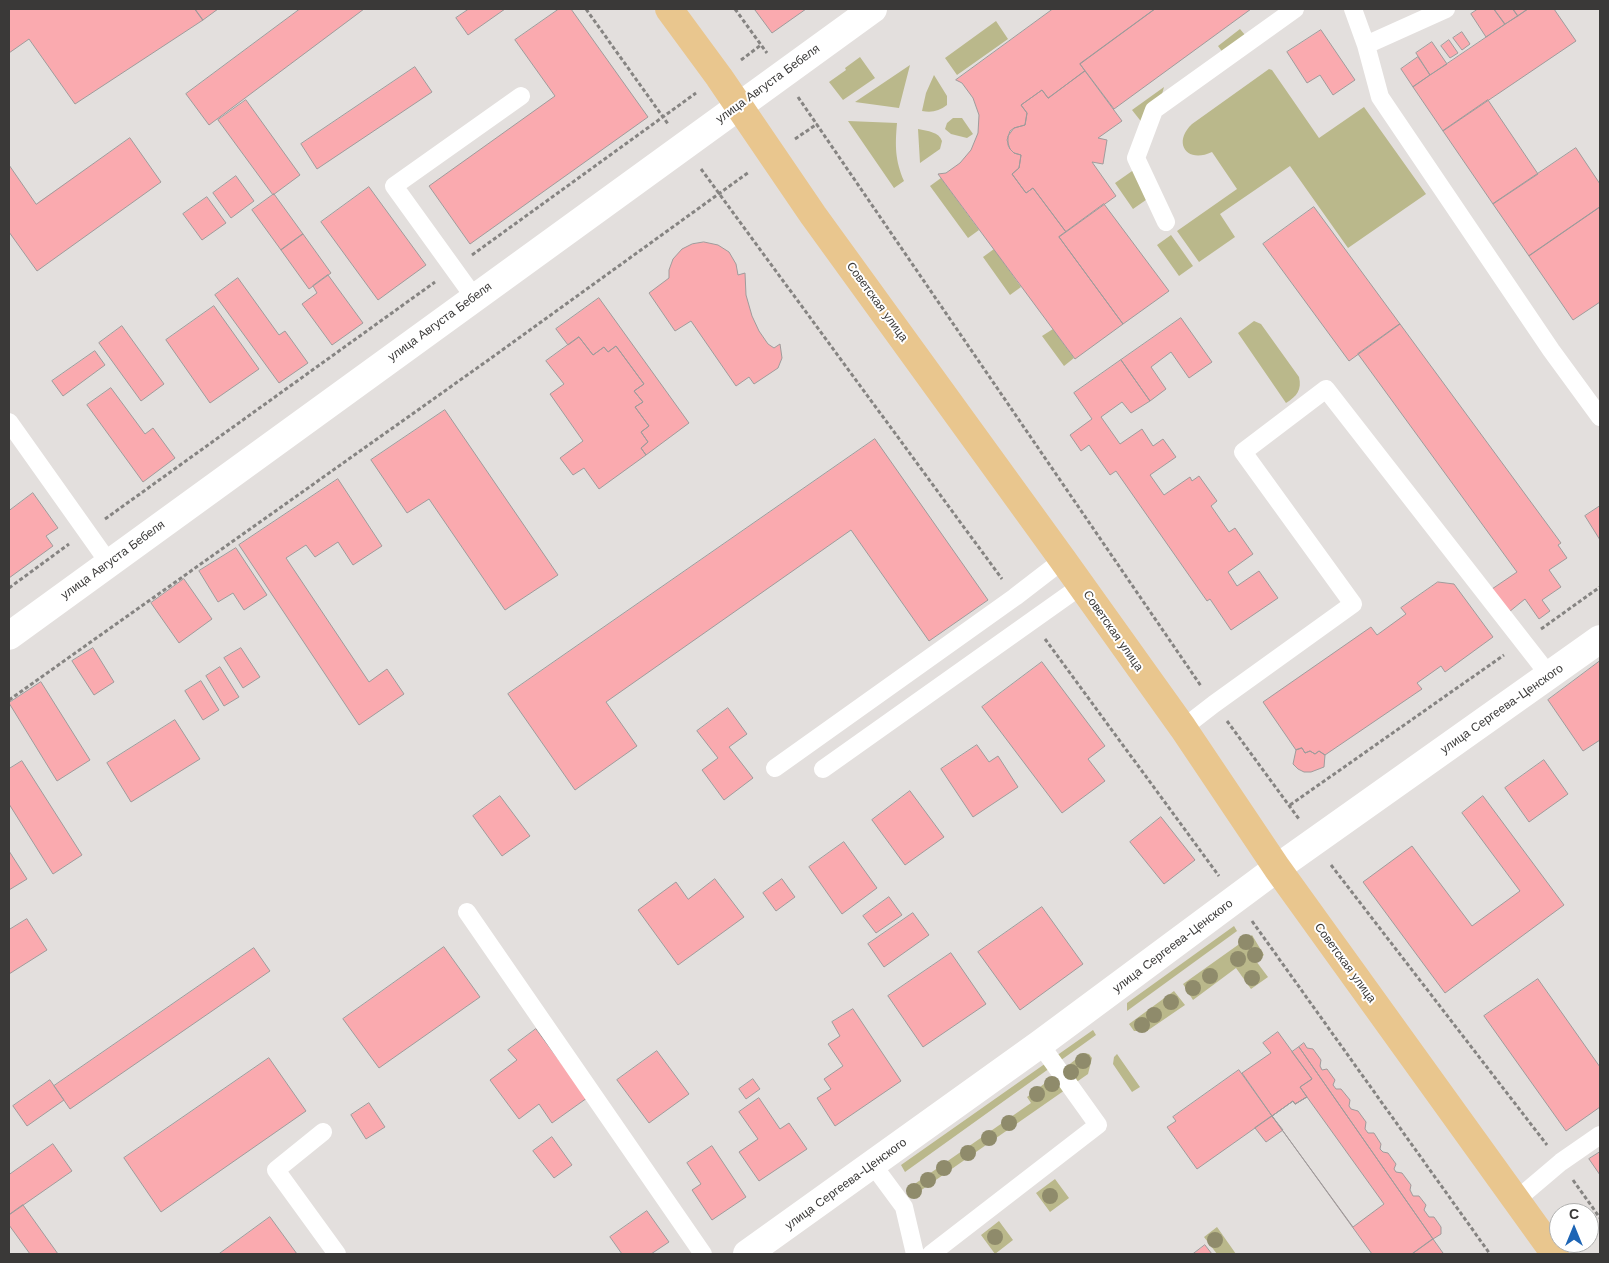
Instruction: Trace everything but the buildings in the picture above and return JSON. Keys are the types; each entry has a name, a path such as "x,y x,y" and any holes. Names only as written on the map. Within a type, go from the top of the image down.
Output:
{"main road":[{"name":"Советская улица","path":"669,9 773,155 813,215 1183,728 1277,868 1555,1254"}],"street":[{"name":"улица Августа Бебеля","path":"9,636 873,9"},
{"name":"улица Сергеева-Ценского","path":"747,1254 1040,1044 1277,868 1600,639"}],"lane":[{"path":"1166,222 1136,158 1154,110 1295,9"},
{"path":"1353,9 1366,45 1380,97 1551,350 1600,417"},
{"path":"1366,45 1446,9"},
{"path":"474,297 394,186 522,96"},
{"path":"1183,728 1353,604 1243,452 1326,389 1549,675"},
{"path":"9,422 109,563"},
{"path":"775,768 1015,597 1063,560"},
{"path":"823,769 1081,586"},
{"path":"467,912 703,1254"},
{"path":"932,1254 1098,1125 1040,1044"},
{"path":"323,1132 276,1170 337,1254"},
{"path":"1515,1201 1560,1162 1600,1135"},
{"path":"872,1165 904,1207 915,1254"}],"path":[{"path":"735,9 817,124 1214,704 1334,869 1560,1162 1600,1218"},
{"path":"9,588 761,45"},
{"path":"9,700 817,124"},
{"path":"1535,633 1600,588"},
{"path":"1290,806 1510,650"}],"shaded area":[{"path":"996,21 1008,39 957,75 945,58"},
{"path":"1240,29 1250,41 1227,58 1218,46"},
{"path":"860,57 875,78 843,100 829,82"},
{"path":"910,65 899,108 855,102"},
{"path":"1269,69 1272,70 1319,138 1364,107 1426,194 1348,248 1290,166 1220,214 1235,237 1199,262 1177,231 1237,189 1212,152 1203,155 1189,153 1185,150 1183,138 1192,124"},
{"path":"934,75 947,96 947,105 935,111 922,111 926,93"},
{"path":"1164,87 1151,134 1132,110"},
{"path":"953,118 962,118 973,134 967,138 951,134 945,129 947,123"},
{"path":"848,121 897,123 896,153 904,181 894,188"},
{"path":"918,129 936,134 942,141 940,149 920,163"},
{"path":"1135,169 1153,195 1133,209 1115,183"},
{"path":"941,178 979,230 968,238 930,186"},
{"path":"1171,235 1193,266 1179,276 1157,245"},
{"path":"994,249 1021,287 1010,295 983,257"},
{"path":"1254,321 1261,324 1299,377 1300,386 1298,392 1286,403 1238,333"},
{"path":"1053,329 1074,358 1064,366 1042,336"},
{"path":"1234,926 1237,931 1127,1011 1127,1003"},
{"path":"1252,935 1264,955 1256,961 1268,977 1251,989 1236,968 1193,1000 1183,984"},
{"path":"1174,991 1185,1005 1147,1031 1134,1031 1129,1024"},
{"path":"1093,1030 1096,1035 905,1172 901,1165"},
{"path":"1084,1053 1089,1054 1092,1058 1088,1074 910,1198 906,1190 1031,1103 1027,1097"},
{"path":"1117,1054 1140,1087 1132,1092 1113,1064 1114,1057"},
{"path":"1055,1179 1069,1198 1050,1212 1036,1193"},
{"path":"999,1221 1013,1240 995,1254 981,1235"},
{"path":"1217,1227 1236,1254 1217,1254 1204,1237"}]}
